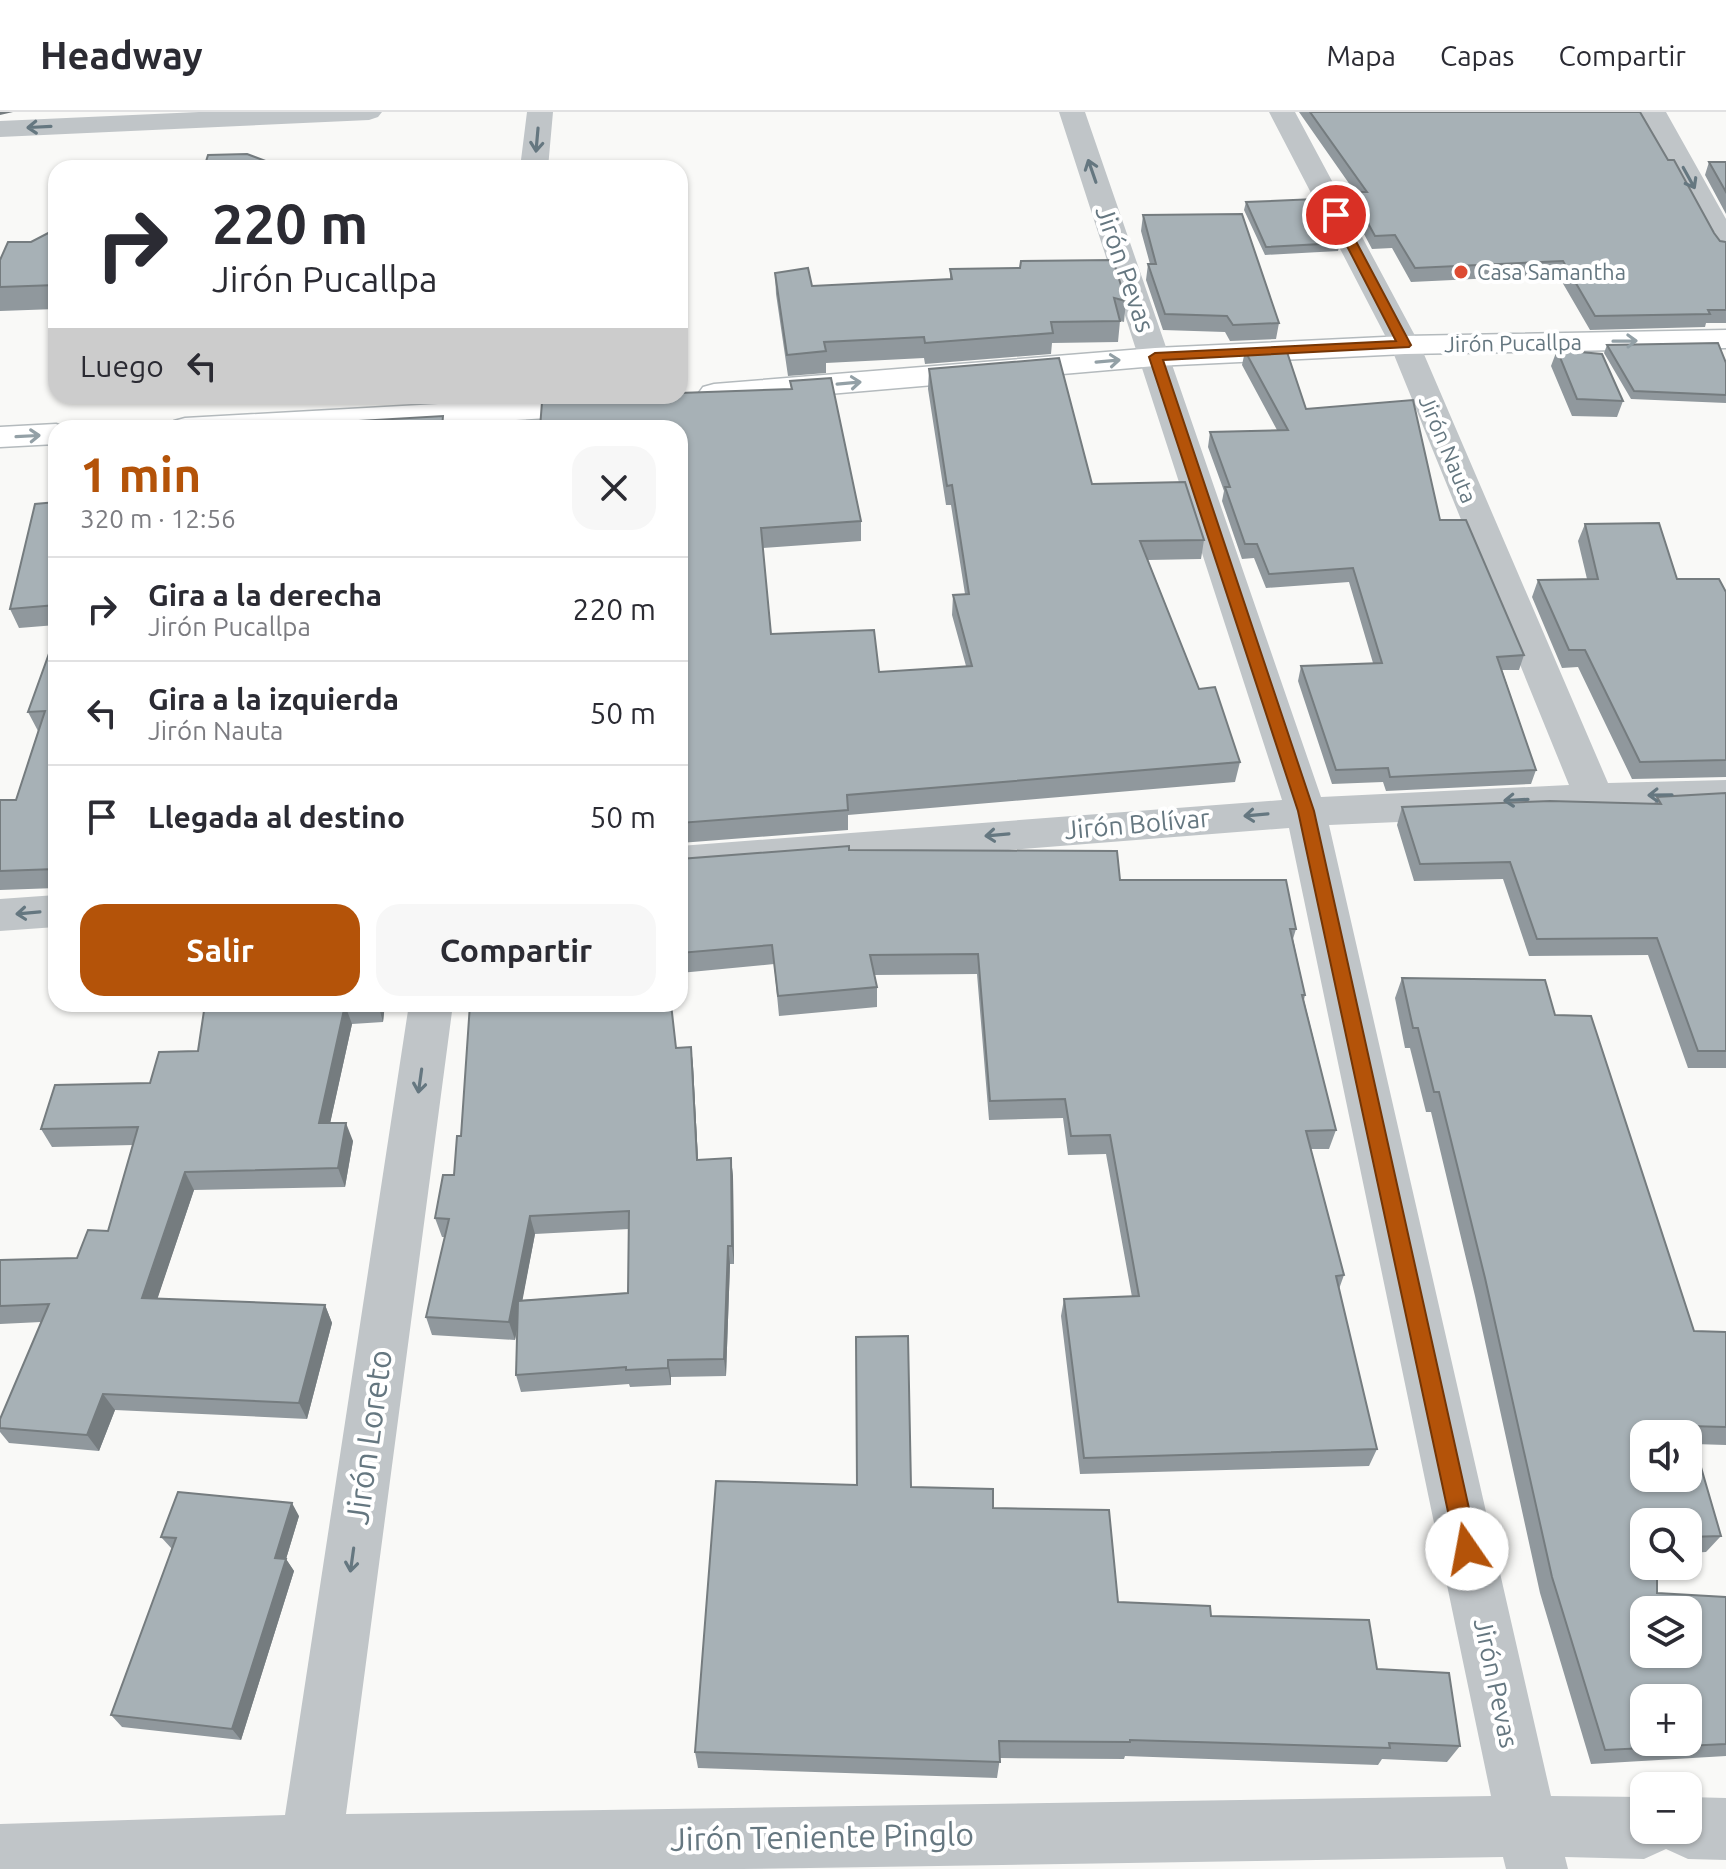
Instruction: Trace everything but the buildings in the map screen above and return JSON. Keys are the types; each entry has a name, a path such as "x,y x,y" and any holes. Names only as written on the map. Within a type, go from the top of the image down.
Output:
{"main road":[{"name":"Jirón Pucallpa","path":"688,397 1155,357 1405,345 1726,339"},
{"path":"348,420 603,404"},
{"path":"0,437 48,434"}],"street":[{"path":"0,129 369,112"},
{"path":"535,160 540,112"},
{"name":"Jirón Pevas","path":"1072,112 1306,811 1532,1847"},
{"name":"Jirón Nauta","path":"1282,112 1405,345 1594,796"},
{"path":"1653,112 1726,245"},
{"name":"Jirón Bolívar","path":"688,860 1306,811 1594,796 1726,794"},
{"path":"0,915 48,912"},
{"name":"Jirón Loreto","path":"309,1857 430,1012"},
{"path":"1702,1828 1726,1829"},
{"name":"Jirón Teniente Pinglo","path":"0,1855 309,1857 1532,1847 1630,1830"}],"place":[{"name":"Casa Samantha","path":"1461,272"}],"route":[{"path":"1336,215 1405,345 1155,357 1306,811 1467,1549"}]}
